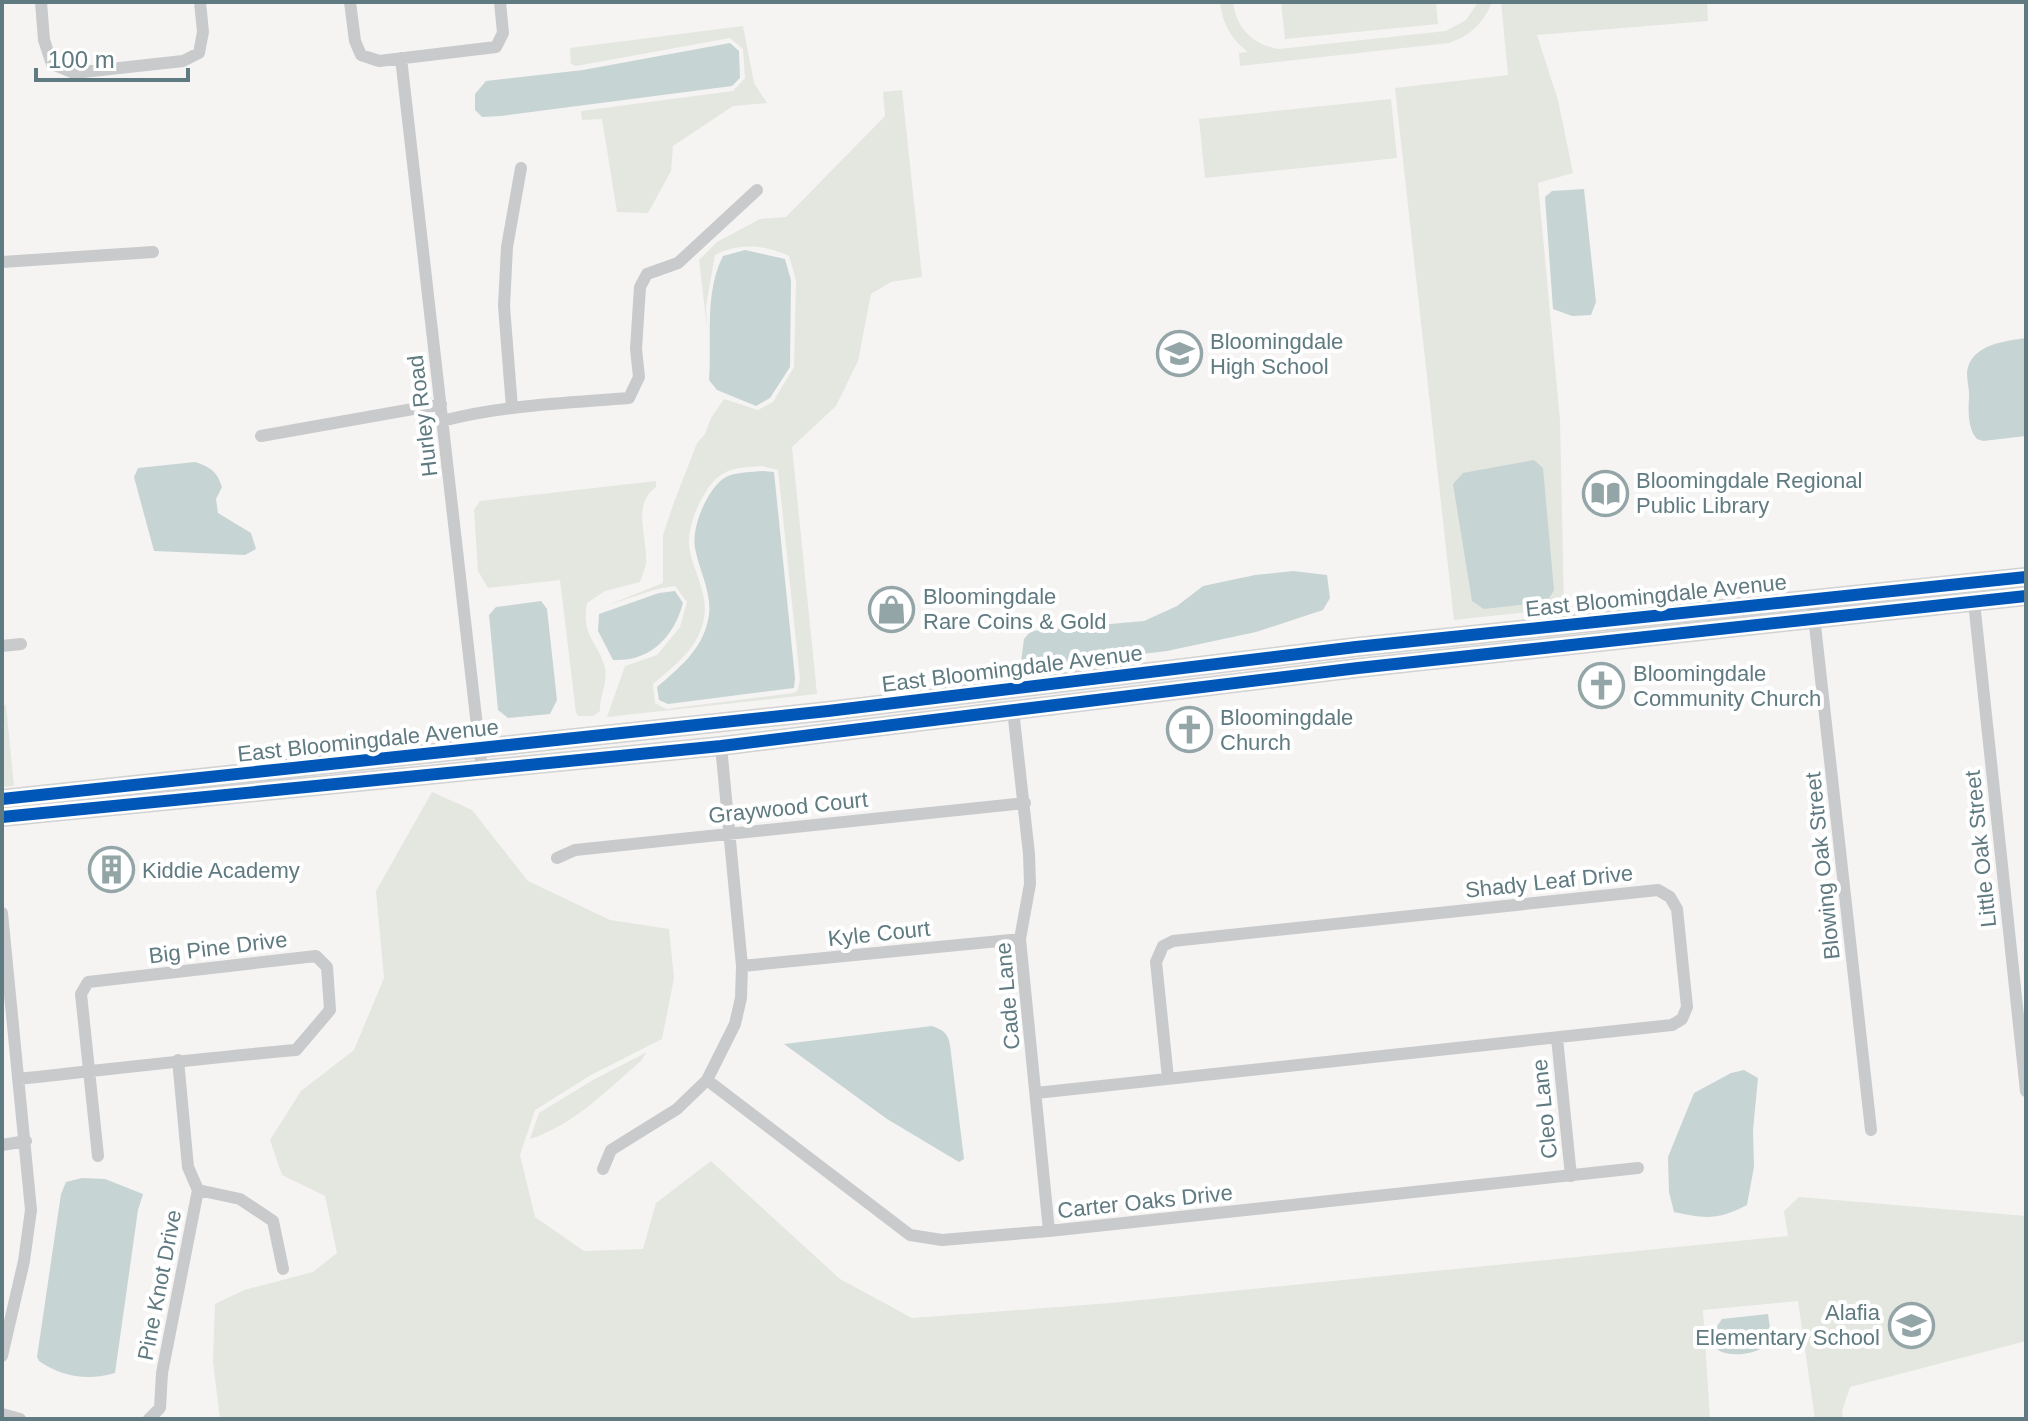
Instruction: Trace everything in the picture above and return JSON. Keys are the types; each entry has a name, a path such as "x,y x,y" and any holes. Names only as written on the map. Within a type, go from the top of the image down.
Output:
{"main road":[{"name":"East Bloomingdale Avenue","path":"2,799 828,711 1356,647 2026,577"},
{"name":"East Bloomingdale Avenue","path":"2,817 721,746 1358,668 2026,596"},
{"path":"1356,647 1358,668"},
{"path":"1010,689 1013,710"},
{"path":"821,734 828,711"}],"street":[{"path":"41,2 44,40 52,64 74,73 183,61 199,53 203,32 200,2"},
{"path":"350,2 355,41 361,55 379,61 496,47 503,33 500,2"},
{"name":"Hurley Road","path":"401,58 482,770"},
{"path":"512,408 504,306 507,247 521,168"},
{"path":"442,421 512,408 629,398 639,377 636,349 640,287 647,274 678,263 757,190"},
{"path":"2,262 153,252"},
{"path":"261,436 441,404"},
{"name":"Blowing Oak Street","path":"1812,598 1871,1130"},
{"name":"Little Oak Street","path":"1974,602 2026,1091"},
{"path":"2,646 21,644"},
{"name":"Cade Lane","path":"1013,710 1025,803 1030,884 1020,939 1049,1231"},
{"path":"603,1169 611,1150 677,1109 707,1080 735,1024 741,998 742,966 721,746"},
{"name":"Graywood Court","path":"557,858 575,850 1025,803"},
{"name":"Shady Leaf Drive","path":"1036,1093 1672,1025 1682,1019 1687,1007 1677,909 1670,897 1658,890 1173,941 1163,946 1156,962 1168,1078"},
{"path":"2,921 31,1210 24,1261 2,1356"},
{"name":"Kyle Court","path":"742,966 1020,939"},
{"name":"Big Pine Drive","path":"18,1079 89,1071 178,1060 296,1050 330,1010 327,967 316,956 88,982 81,994 89,1071 98,1156"},
{"name":"Cleo Lane","path":"1557,1038 1571,1176"},
{"name":"Pine Knot Drive","path":"149,1419 160,1408 162,1373 198,1190 188,1167 178,1060"},
{"name":"Carter Oaks Drive","path":"707,1080 910,1235 942,1240 1638,1168"},
{"path":"2,1145 26,1141"},
{"path":"198,1190 240,1199 273,1221 283,1269"},
{"path":"2,1414 20,1419"}],"shaded area":[{"path":"1220,2 1233,2 1238,20 1247,34 1261,44 1279,49 1446,31 1466,20 1478,2 1492,2 1475,28 1449,43 1240,66 1239,53 1248,52 1228,30"},
{"path":"1281,2 1436,2 1438,24 1285,39"},
{"path":"1501,2 1707,2 1708,21 1537,35 1558,100 1573,173 1538,183 1560,420 1564,608 1454,620 1395,88 1508,75"},
{"path":"743,26 754,83 767,103 733,106 673,146 671,171 648,213 617,212 602,119 582,120 581,111 733,91 745,78 743,49 730,38 576,66 571,64 570,48"},
{"path":"730,43 739,51 740,78 732,86 501,116 482,117 475,110 475,94 486,81 583,70"},
{"path":"902,90 922,277 891,282 871,294 858,361 836,406 792,447 817,694 607,717 625,666 657,655 680,627 687,602 675,586 608,605 663,583 663,535 697,443 724,399 758,410 773,402 794,367 796,280 789,256 751,246 733,248 715,255 706,306 707,328 699,260 717,242 760,219 786,217 885,116 883,92","holes":["762,466 778,470 800,679 798,690 666,709 655,703 653,684 691,647 704,618 704,600 689,546 691,526 699,504 711,484 726,472"]},
{"path":"1391,99 1397,158 1205,178 1199,119"},
{"path":"1584,189 1596,302 1591,315 1572,316 1553,309 1545,197 1552,191"},
{"path":"745,250 785,259 791,280 790,367 770,398 756,406 717,390 709,380 711,301 717,270 723,256"},
{"path":"2026,338 2026,436 1977,439 1969,414 1968,367 1977,353 1992,345"},
{"path":"1534,460 1543,468 1554,590 1547,602 1484,609 1472,601 1453,484 1463,473"},
{"path":"195,462 212,470 218,477 222,487 216,499 218,513 251,533 256,549 245,555 154,551 134,477 138,468"},
{"path":"774,472 794,688 668,704 659,700 657,687 695,649 708,620 708,593 694,539 702,508 713,489 726,477"},
{"path":"656,481 656,487 648,494 642,512 646,563 640,582 605,591 587,603 586,624 602,659 605,679 600,711 593,716 578,716 560,580 488,588 478,571 474,510 480,501"},
{"path":"1293,571 1327,575 1330,598 1323,610 1256,632 1167,651 1026,668 1021,662 1024,639 1031,631 1144,621 1177,606 1203,586"},
{"path":"675,591 683,603 667,637 638,657 613,660 598,631 599,614 659,593"},
{"path":"541,601 547,609 557,700 550,714 508,718 498,710 489,615 496,607"},
{"path":"2,705 6,705 14,786 2,787"},
{"path":"432,792 472,810 528,881 610,920 669,929 674,978 662,1039 591,1075 535,1110 520,1155 535,1217 584,1251 643,1249 656,1203 711,1161 840,1279 912,1318 1111,1303 1788,1236 1784,1211 1799,1197 2026,1216 2026,1341 1850,1387 1842,1411 1843,1419 1815,1419 1798,1301 1703,1310 1710,1419 220,1419 213,1362 215,1304 244,1290 313,1272 337,1253 325,1196 282,1175 270,1140 301,1091 354,1050 384,978 376,891"},
{"path":"932,1026 944,1032 950,1045 964,1159 959,1162 887,1119 784,1044"},
{"path":"647,1052 641,1061 589,1106 561,1125 530,1139 539,1113"},
{"path":"1744,1070 1758,1078 1753,1130 1754,1167 1747,1205 1711,1217 1674,1212 1669,1192 1668,1157 1694,1093 1731,1073"},
{"path":"82,1178 105,1179 143,1194 138,1210 115,1373 95,1377 66,1374 39,1361 37,1357 61,1194 66,1182"},
{"path":"1768,1314 1772,1342 1767,1346 1738,1354 1718,1350 1715,1329 1722,1319"}],"cycle path":[{"path":"2,799 828,711 1356,647 2026,577"},
{"path":"2,817 721,746 1358,668 2026,596"}],"place":[{"name":"Bloomingdale High School","path":"1179,354"},
{"name":"Bloomingdale Regional Public Library","path":"1605,493"},
{"name":"Bloomingdale Rare Coins & Gold","path":"892,609"},
{"name":"Bloomingdale Community Church","path":"1602,686"},
{"name":"Bloomingdale Church","path":"1189,730"},
{"name":"Kiddie Academy","path":"111,870"},
{"name":"Alafia Elementary School","path":"1911,1325"}]}
